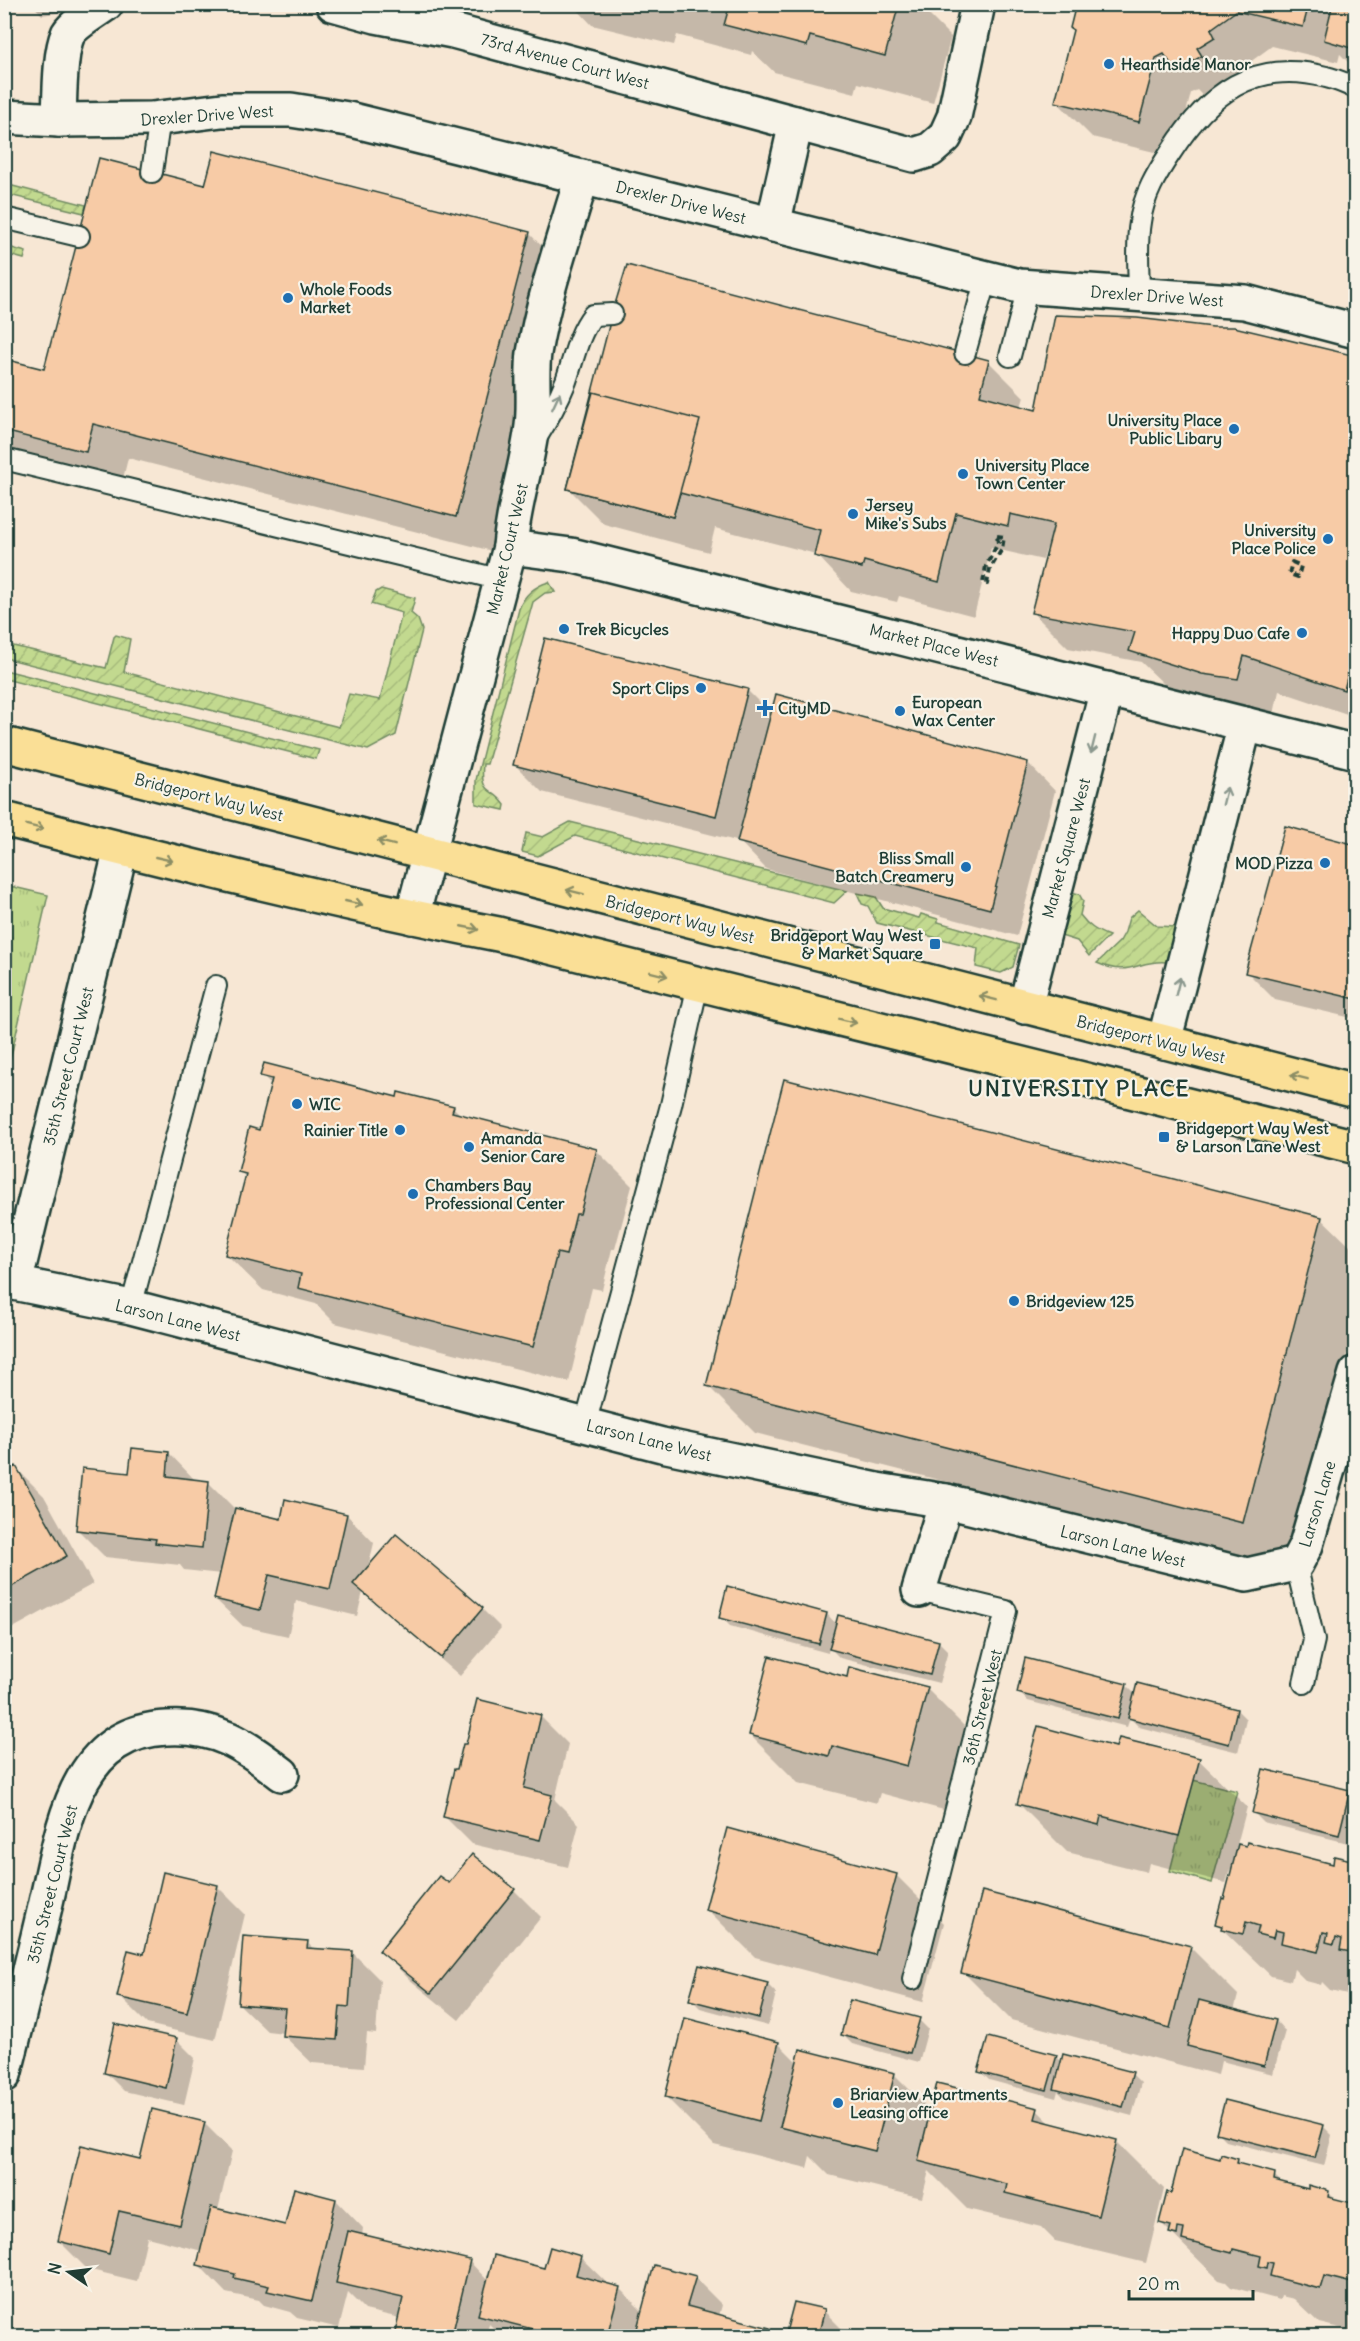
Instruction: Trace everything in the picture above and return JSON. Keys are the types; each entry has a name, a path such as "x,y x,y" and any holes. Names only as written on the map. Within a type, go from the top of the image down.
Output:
{"main road":[{"name":"Bridgeport Way West","path":"4,744 1356,1091"},
{"path":"4,819 121,849 412,917 498,934 1356,1147"}],"street":[{"path":"59,120 62,62 69,33 106,4"},
{"name":"73rd Avenue Court West","path":"333,4 376,16 457,18 796,123 914,155 930,150 945,137 954,117 978,4"},
{"name":"Drexler Drive West","path":"4,117 59,120 160,118 222,110 291,110 348,119 1028,287 1245,302 1356,331"},
{"path":"773,225 796,123"},
{"name":"Market Court West","path":"412,917 510,547 512,520 524,474 532,423 532,378 535,352 582,177"},
{"name":"Market Place West","path":"510,547 571,555 1356,752"},
{"name":"Market Square West","path":"1025,1007 1107,689"},
{"path":"1164,1042 1245,724"},
{"name":"35th Street Court West","path":"10,1282 121,849"},
{"name":"Larson Lane West","path":"10,1282 131,1307 662,1445 877,1490 946,1501 1247,1575 1296,1564"},
{"name":"Larson Lane","path":"1296,1564 1306,1545 1356,1373"},
{"name":"36th Street West","path":"919,1590 946,1501"},
{"name":"35th Street Court West","path":"4,2075 67,1815 86,1773 105,1749 128,1735 142,1730 187,1728 203,1730 234,1740 282,1774"}],"lane":[{"path":"1139,295 1140,222 1149,189 1184,131 1209,103 1242,81 1286,72 1326,77 1356,88"},
{"path":"152,172 160,118"},
{"path":"4,218 79,236"},
{"path":"965,353 986,278"},
{"path":"1010,356 1028,287"},
{"path":"527,452 549,418 565,383 584,327 593,315 612,314"},
{"path":"4,459 502,579"},
{"path":"585,1425 671,1105 698,984"},
{"path":"131,1307 216,986"},
{"path":"1296,1564 1314,1640 1304,1683"},
{"name":"36th Street West","path":"913,1979 1006,1611 919,1590"}],"path":[{"path":"997,536 1004,537 1002,549 990,568 987,584 983,583 986,566 998,543 997,536"}],"green space":[{"path":"5,184 86,205 84,213 5,194"},
{"path":"5,246 26,252 24,259 5,254"},
{"path":"549,582 555,592 545,593 533,602 487,764 483,764 483,782 505,805 504,810 476,804 476,780 519,609 531,592"},
{"path":"381,589 415,598 411,613 418,619 422,630 396,735 368,750 5,658 5,644 106,668 116,635 130,639 124,672 339,727 349,694 380,700 402,613 371,604 376,592"},
{"path":"4,670 319,750 316,759 5,679"},
{"path":"570,822 847,891 834,903 575,836 538,856 522,852 526,833 543,837"},
{"path":"4,885 48,895 5,1082"},
{"path":"1071,892 1079,894 1083,901 1080,915 1083,919 1093,928 1109,936 1089,956 1077,941 1061,936"},
{"path":"857,893 876,897 883,908 919,918 921,914 938,919 938,922 1019,945 1013,967 1001,973 976,967 978,948 877,923 868,906 862,904"},
{"path":"1138,910 1157,926 1176,927 1167,962 1118,969 1097,963 1120,941 1129,918"},
{"path":"1193,1780 1237,1791 1212,1883 1170,1871"}],"building":[{"path":"730,4 899,4 885,56 810,36 807,46 724,25"},
{"name":"Hearthside Manor","path":"1076,4 1309,4 1303,27 1236,11 1211,29 1215,37 1197,48 1202,56 1176,71 1164,54 1156,58 1139,122 1055,102 1073,30 1070,28"},
{"path":"1320,4 1356,4 1356,32 1351,48 1324,40 1332,7"},
{"name":"Whole Foods Market","path":"214,151 530,232 456,517 93,424 86,452 4,431 4,372 8,360 44,369 99,158 205,185"},
{"name":"University Place Town Center","path":"627,265 989,360 980,395 1036,410 1055,315 1137,318 1213,327 1234,327 1356,356 1356,640 1344,690 1244,656 1238,679 1202,674 1129,651 1135,632 1031,613 1054,524 1010,514 1008,526 956,513 939,582 864,561 862,568 814,556 820,530 680,493 673,517 567,489 612,314"},
{"path":"593,392 700,420 673,517 567,489"},
{"path":"545,638 748,689 716,816 513,765"},
{"path":"776,694 1028,762 990,909 737,842"},
{"path":"1285,826 1356,845 1356,999 1245,973"},
{"name":"Chambers Bay Professional Center","path":"264,1063 397,1097 398,1092 454,1106 452,1112 597,1149 580,1214 576,1214 566,1255 557,1253 533,1347 298,1288 301,1274 225,1255 246,1174 238,1172 249,1127 259,1130 272,1079 260,1076"},
{"name":"Bridgeview 125","path":"784,1079 1322,1217 1243,1523 706,1386"},
{"path":"132,1448 169,1452 167,1476 209,1481 202,1548 155,1543 156,1539 76,1530 82,1468 129,1473"},
{"path":"16,1466 67,1556 4,1591 4,1473"},
{"path":"285,1499 347,1514 330,1589 269,1575 260,1610 214,1599 235,1508 281,1519"},
{"path":"396,1534 483,1608 441,1658 353,1584"},
{"path":"727,1586 827,1613 819,1644 719,1618"},
{"path":"838,1615 939,1641 930,1675 829,1649"},
{"path":"769,1656 847,1677 849,1667 928,1687 907,1766 832,1746 829,1756 749,1735"},
{"path":"1025,1658 1127,1684 1118,1719 1017,1693"},
{"path":"1137,1683 1237,1709 1229,1744 1128,1718"},
{"path":"477,1699 541,1715 524,1788 552,1795 540,1840 443,1817 454,1769 457,1769 463,1744 466,1744"},
{"path":"1038,1726 1116,1747 1119,1738 1200,1758 1179,1836 1101,1816 1099,1825 1017,1804"},
{"path":"1263,1769 1350,1790 1339,1835 1252,1813"},
{"path":"727,1828 897,1874 875,1955 705,1910"},
{"path":"1247,1842 1333,1864 1334,1856 1356,1861 1356,1953 1340,1950 1342,1939 1336,1937 1334,1944 1326,1942 1328,1933 1323,1932 1318,1952 1281,1943 1283,1932 1275,1930 1273,1938 1257,1934 1259,1926 1246,1922 1243,1934 1221,1929 1222,1926 1215,1924 1238,1844 1246,1846"},
{"path":"472,1854 515,1889 431,1993 379,1951 439,1876 449,1883"},
{"path":"163,1872 218,1885 187,2013 117,1997 128,1950 144,1954"},
{"path":"982,1891 1191,1946 1170,2028 961,1973"},
{"path":"243,1936 308,1941 307,1948 353,1951 349,2007 340,2006 337,2040 282,2036 285,2008 238,2004"},
{"path":"699,1965 768,1983 759,2018 689,2000"},
{"path":"850,2000 920,2018 910,2053 841,2035"},
{"path":"1199,2000 1276,2020 1264,2066 1187,2046"},
{"path":"685,2018 779,2042 759,2121 665,2097"},
{"path":"115,2024 177,2038 166,2088 104,2073"},
{"path":"988,2037 1057,2055 1047,2090 978,2072"},
{"path":"800,2049 895,2073 875,2151 780,2127"},
{"path":"1063,2054 1133,2072 1123,2107 1054,2089"},
{"path":"937,2083 1038,2108 1035,2119 1117,2140 1098,2216 1005,2193 1007,2184 918,2161"},
{"path":"1225,2100 1324,2125 1315,2158 1216,2133"},
{"path":"152,2109 205,2122 180,2225 119,2211 109,2254 58,2241 81,2145 140,2159"},
{"path":"1182,2149 1220,2159 1221,2154 1238,2159 1237,2163 1275,2173 1274,2180 1308,2189 1308,2185 1329,2191 1328,2197 1356,2204 1356,2284 1324,2276 1320,2289 1270,2276 1273,2263 1268,2262 1267,2268 1259,2266 1261,2256 1233,2249 1232,2253 1182,2240 1184,2229 1178,2228 1177,2235 1169,2233 1171,2226 1159,2223 1167,2192 1171,2193"},
{"path":"294,2188 336,2199 312,2301 267,2291 269,2286 234,2278 235,2274 197,2265 211,2207 285,2225"},
{"path":"348,2231 470,2260 452,2336 394,2336 403,2298 336,2283"},
{"path":"550,2247 581,2256 576,2275 620,2287 607,2336 551,2336 552,2334 478,2315 494,2255 544,2268"},
{"path":"654,2265 696,2276 687,2306 770,2328 768,2336 635,2336"},
{"path":"794,2302 825,2309 818,2336 785,2336"}],"place":[{"name":"Hearthside Manor","path":"1109,64"},
{"name":"Whole Foods Market","path":"288,298"},
{"name":"University Place Public Libary","path":"1234,429"},
{"name":"University Place Town Center","path":"963,474"},
{"name":"Jersey Mike's Subs","path":"853,514"},
{"name":"University Place Police","path":"1328,539"},
{"name":"Trek Bicycles","path":"564,629"},
{"name":"Happy Duo Cafe","path":"1302,633"},
{"name":"Sport Clips","path":"701,688"},
{"name":"CityMD","path":"765,708"},
{"name":"European Wax Center","path":"900,711"},
{"name":"MOD Pizza","path":"1325,863"},
{"name":"Bliss Small Batch Creamery","path":"966,867"},
{"name":"Bridgeport Way West & Market Square","path":"935,944"},
{"name":"WIC","path":"297,1104"},
{"name":"Rainier Title","path":"400,1130"},
{"name":"Bridgeport Way West & Larson Lane West","path":"1164,1137"},
{"name":"Amanda Senior Care","path":"469,1147"},
{"name":"Chambers Bay Professional Center","path":"413,1194"},
{"name":"Bridgeview 125","path":"1014,1301"},
{"name":"Briarview Apartments Leasing office","path":"838,2103"}],"district":[{"name":"UNIVERSITY PLACE","path":"1079,1088"}]}
